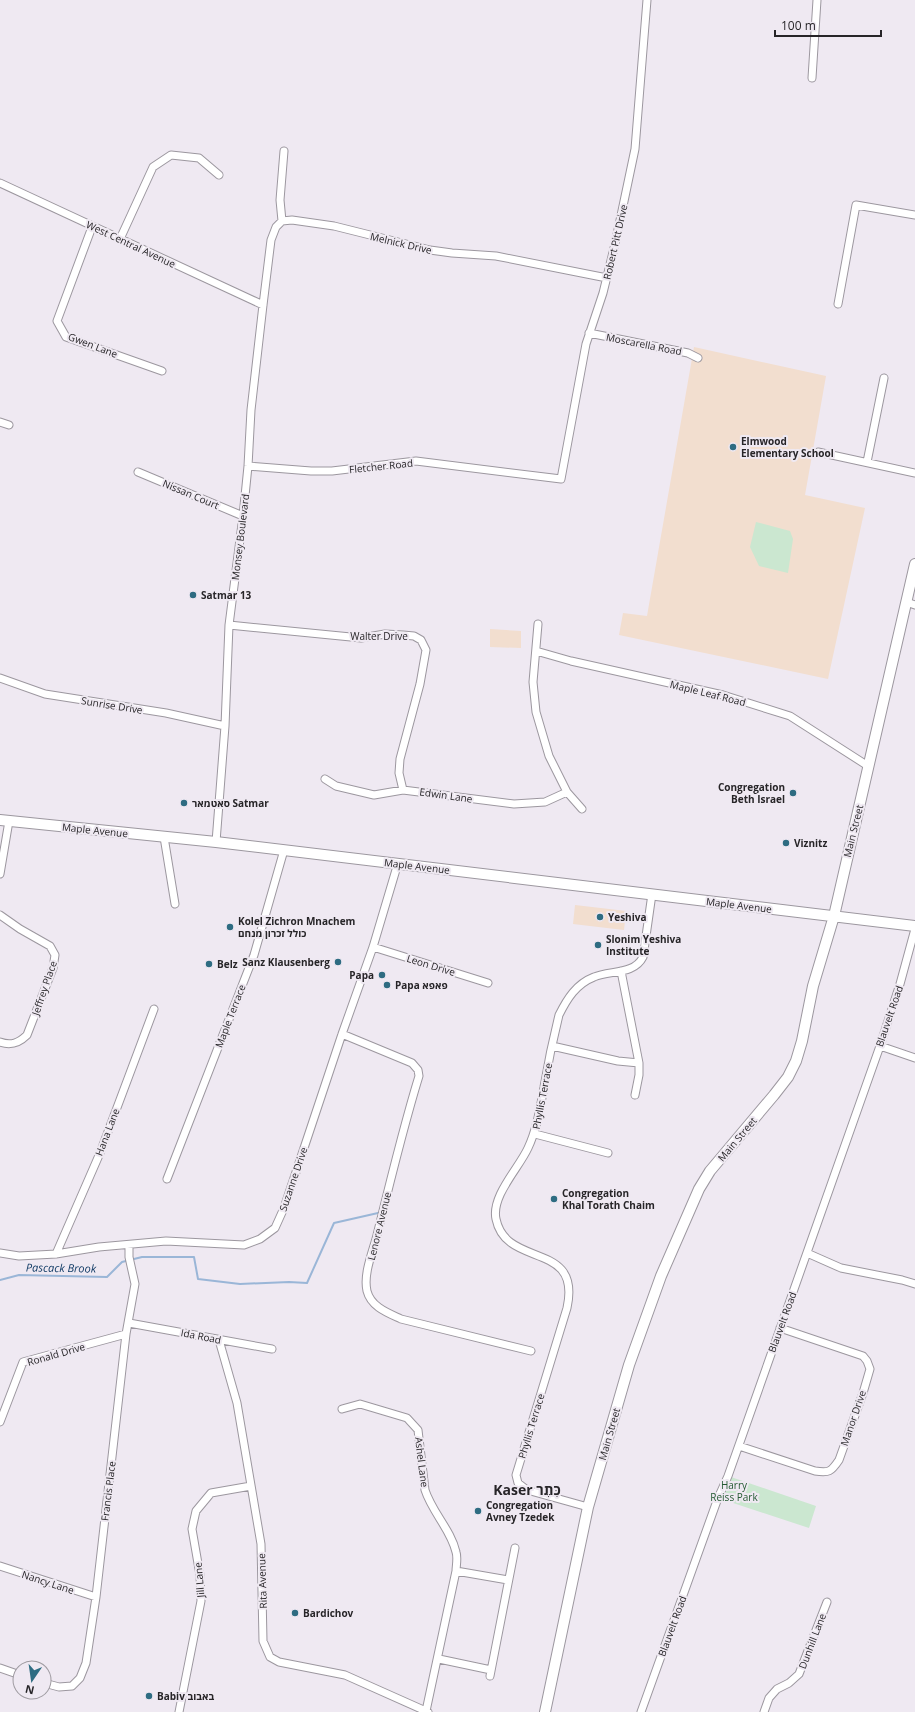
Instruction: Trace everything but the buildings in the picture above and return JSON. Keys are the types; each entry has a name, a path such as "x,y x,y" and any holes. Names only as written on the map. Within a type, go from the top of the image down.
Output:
{"main road":[{"name":"Main Street","path":"545,1712 588,1507 629,1365 661,1276 699,1189 710,1170 774,1095 788,1077 796,1061 814,986 834,916 868,766 910,603 915,564"},
{"name":"Maple Avenue","path":"5,821 216,842 834,916 915,928"}],"street":[{"name":"Robert Pitt Drive","path":"561,479 586,344 607,278 635,149 647,0"},
{"path":"812,78 817,0"},
{"path":"263,305 271,240 276,227 282,221 280,200 284,151"},
{"path":"120,239 153,167 171,155 199,158 219,174"},
{"name":"West Central Avenue","path":"0,183 92,227 263,305"},
{"path":"838,304 856,204 915,215"},
{"name":"Melnick Drive","path":"282,221 292,220 334,226 430,250 452,254 496,256 607,278"},
{"name":"Gwen Lane","path":"92,227 57,321 66,337 162,370"},
{"name":"Monsey Boulevard","path":"216,842 225,726 229,625 243,516 248,466 251,410 263,305"},
{"name":"Moscarella Road","path":"589,333 688,352 698,358"},
{"path":"867,462 884,378"},
{"path":"0,422 9,425"},
{"path":"818,452 915,473"},
{"name":"Fletcher Road","path":"248,466 311,471 332,471 416,461 561,479"},
{"name":"Nissan Court","path":"138,472 243,516"},
{"path":"538,624 533,682 536,712 549,756 567,792 582,808"},
{"name":"Walter Drive","path":"229,625 361,638 385,634 403,635 414,636 422,640 426,650 420,684 400,759 398,773 404,790"},
{"name":"Maple Leaf Road","path":"536,651 571,661 723,695 790,716 868,766"},
{"name":"Sunrise Drive","path":"0,678 45,694 166,713 225,726"},
{"name":"Edwin Lane","path":"326,779 336,786 374,795 404,790 514,804 545,802 567,792"},
{"path":"0,874 5,821"},
{"path":"164,837 175,904"},
{"name":"Maple Terrace","path":"167,1179 254,955 284,850"},
{"name":"Suzanne Drive","path":"0,1253 19,1256 56,1254 99,1247 166,1241 244,1245 260,1239 275,1228 284,1208 342,1034 373,947 398,864"},
{"name":"Phyllis Terrace","path":"588,1507 527,1490 518,1483 516,1479 516,1474 552,1360 570,1296 569,1285 560,1268 553,1262 510,1243 500,1229 496,1219 496,1208 500,1194 517,1168 535,1134 559,1015 567,1000 576,989 592,977 607,972 621,971 637,966 643,957 652,894"},
{"name":"Jeffrey Place","path":"0,915 20,929 50,946 55,955 53,968 27,1035 18,1043 6,1044 0,1042"},
{"name":"Blauvelt Road","path":"643,1711 716,1505 739,1446 880,1046 900,984 915,928"},
{"name":"Leon Drive","path":"373,947 488,983"},
{"path":"621,971 639,1063 639,1075 635,1095"},
{"name":"Hana Lane","path":"56,1254 100,1153 154,1009"},
{"name":"Lenore Avenue","path":"342,1034 412,1063 418,1070 419,1076 367,1274 367,1292 372,1301 387,1313 401,1319 531,1351"},
{"path":"552,1046 618,1061 639,1063"},
{"path":"880,1046 915,1058"},
{"path":"535,1134 608,1153"},
{"name":"Francis Place","path":"52,1685 72,1686 80,1678 86,1663 96,1597 126,1334 135,1284 129,1257 129,1245"},
{"path":"807,1254 841,1268 915,1284"},
{"name":"Ida Road","path":"129,1323 272,1349"},
{"name":"Manor Drive","path":"739,1446 815,1471 825,1473 833,1470 839,1460 863,1393 870,1369 863,1356 780,1328"},
{"name":"Ronald Drive","path":"0,1422 23,1362 126,1334"},
{"name":"Rita Avenue","path":"219,1340 237,1403 251,1486 260,1544 263,1641 270,1657 280,1662 345,1675 427,1712"},
{"name":"Ashel Lane","path":"342,1409 360,1404 407,1418 418,1430 425,1490 428,1499 446,1529 457,1553 456,1571 427,1712"},
{"name":"Jill Lane","path":"179,1712 202,1601 200,1575 192,1529 196,1511 211,1493 251,1486"},
{"path":"439,1659 490,1673 515,1548"},
{"name":"Nancy Lane","path":"0,1566 96,1597"},
{"path":"456,1571 508,1580"},
{"name":"Dunhill Lane","path":"764,1712 769,1698 777,1689 789,1683 799,1674 827,1602"},
{"path":"0,1668 12,1672"}],"shaded area":[{"path":"694,347 826,376 805,495 865,508 828,679 619,635 623,613 647,616"},
{"path":"490,629 521,631 521,648 490,647"},
{"name":"Yeshiva","path":"575,905 626,911 624,930 573,924"}],"green space":[{"path":"756,522 790,531 793,539 788,573 759,566 750,547"},
{"name":"Harry Reiss Park","path":"728,1476 816,1506 809,1528 718,1498"}],"waterway":[{"name":"Pascack Brook","path":"0,1280 19,1275 107,1277 122,1262 142,1257 194,1257 198,1279 240,1284 289,1282 307,1283 334,1223 378,1213"}],"place":[{"name":"Elmwood Elementary School","path":"733,447"},
{"name":"Satmar 13","path":"193,595"},
{"name":"Congregation Beth Israel","path":"793,793"},
{"name":"סאטמאר Satmar","path":"184,803"},
{"name":"Viznitz","path":"786,843"},
{"name":"Yeshiva","path":"600,917"},
{"name":"Kolel Zichron Mnachem כולל זכרון מנחם","path":"230,927"},
{"name":"Slonim Yeshiva Institute","path":"598,945"},
{"name":"Sanz Klausenberg","path":"338,962"},
{"name":"Belz","path":"209,964"},
{"name":"Papa","path":"382,975"},
{"name":"Papa פאפא","path":"387,985"},
{"name":"Congregation Khal Torath Chaim","path":"554,1199"},
{"name":"Congregation Avney Tzedek","path":"478,1511"},
{"name":"Bardichov","path":"295,1613"},
{"name":"Babiv באבוב","path":"149,1696"}],"district":[{"name":"Kaser כֶּתֶר","path":"527,1490"}]}
